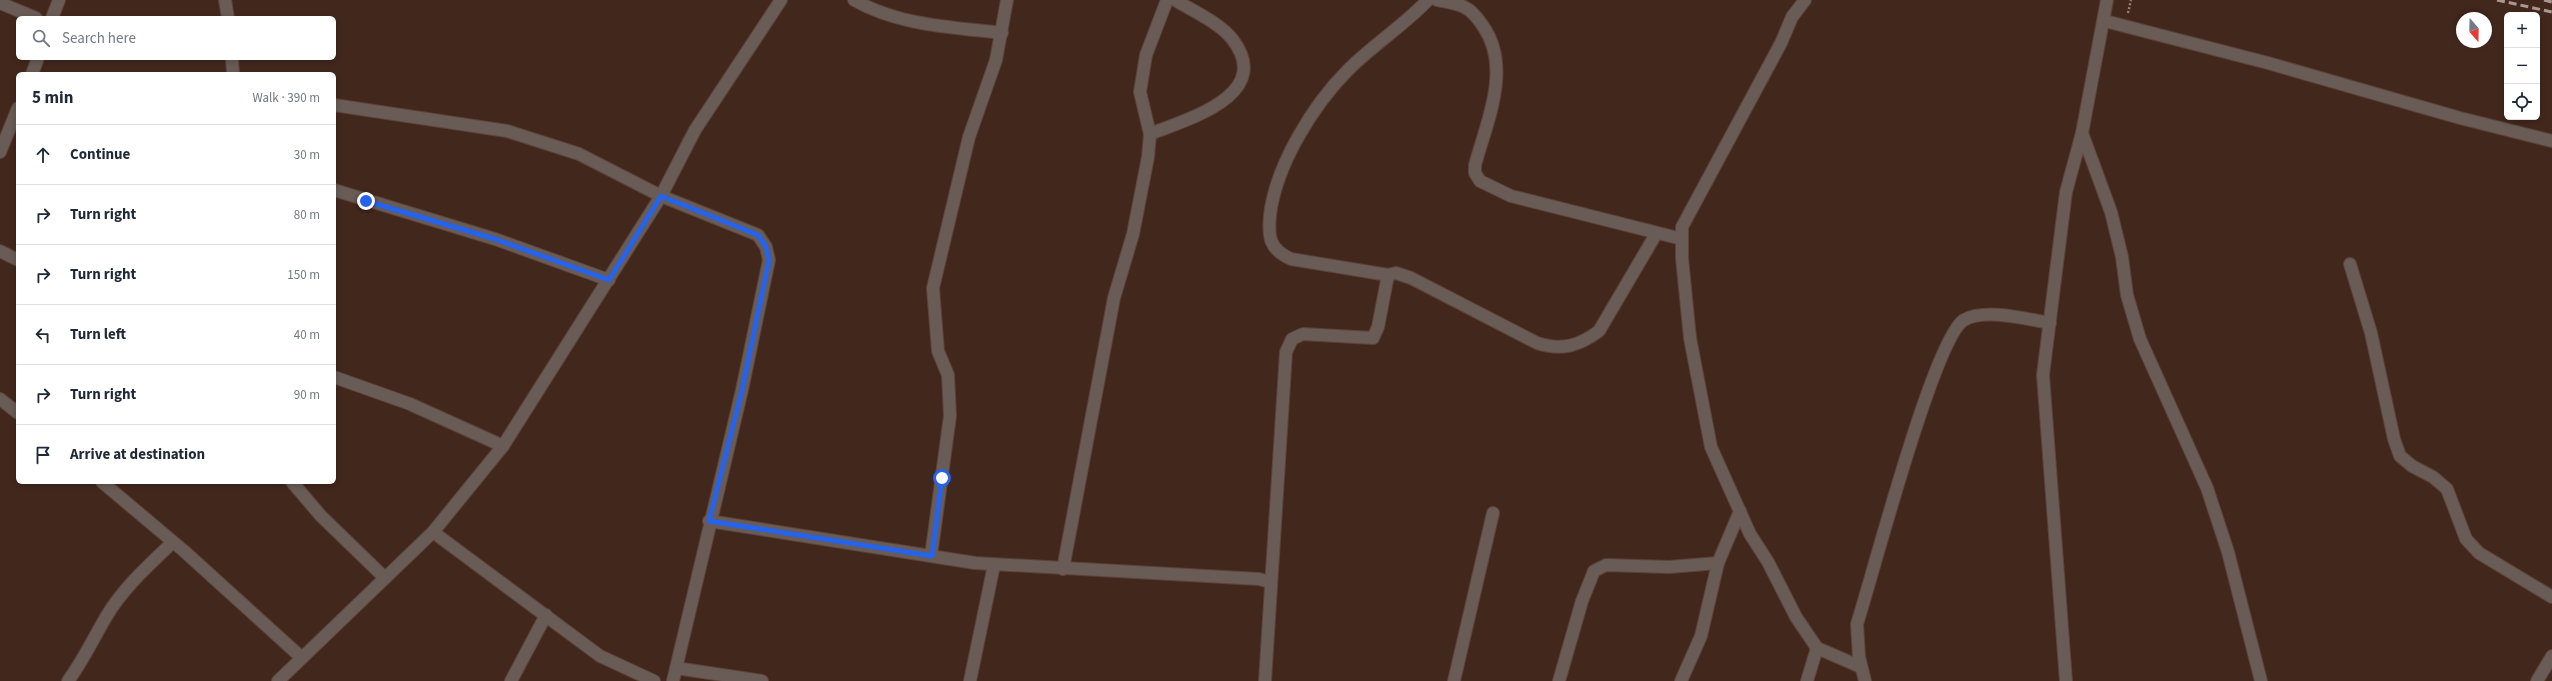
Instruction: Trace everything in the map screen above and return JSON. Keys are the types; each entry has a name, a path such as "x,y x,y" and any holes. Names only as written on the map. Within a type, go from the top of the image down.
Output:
{"street":[{"path":"53,16 59,0"},
{"path":"225,0 228,16"},
{"path":"278,681 433,532 503,446 661,196 695,130 781,0"},
{"path":"854,0 891,17 920,24 1002,33"},
{"path":"932,556 950,403 948,375 938,352 933,288 969,137 996,60 1007,0"},
{"path":"1063,569 1114,298 1134,227 1148,157 1150,134 1140,92 1146,55 1167,0"},
{"path":"1150,134 1200,115 1218,105 1241,83 1244,62 1232,39 1175,0"},
{"path":"1428,0 1411,18 1349,69 1335,85 1300,135 1277,184 1272,202 1269,229 1270,239 1279,254 1291,259 1388,275 1396,273 1411,278 1537,343 1550,347 1569,347 1590,338 1599,331 1656,234"},
{"path":"1437,0 1465,7 1480,21 1491,37 1498,61 1497,84 1475,165 1475,173 1480,181 1511,196 1656,234 1682,239"},
{"path":"1805,0 1792,17 1782,43 1698,195 1682,227 1682,258 1690,338 1711,446 1750,534 1768,562 1796,617 1817,648 1861,667"},
{"path":"2066,681 2043,375 2066,192 2082,133 2105,22 2107,0"},
{"path":"0,3 31,16"},
{"path":"2105,22 2268,64 2460,118 2552,141"},
{"path":"35,72 38,60"},
{"path":"232,60 233,72"},
{"path":"336,105 507,131 579,154 661,196 758,235 766,247 769,260 742,390 709,521 673,681"},
{"path":"0,152 16,113"},
{"path":"2082,133 2111,212 2122,257 2127,295 2140,339 2207,488 2228,552 2261,681"},
{"path":"336,191 502,242 609,280"},
{"path":"0,251 16,259"},
{"path":"2350,264 2371,334 2394,439 2400,456 2412,466 2433,477 2447,489 2466,539 2479,553 2552,597"},
{"path":"1265,681 1270,582 1286,352 1292,339 1303,334 1373,338 1378,327 1388,275"},
{"path":"1865,681 1861,667 1858,624 1917,425 1930,386 1953,331 1963,320 1983,314 2050,323"},
{"path":"336,378 410,404 503,446"},
{"path":"0,399 16,411"},
{"path":"104,484 173,542 302,658"},
{"path":"294,484 321,516 385,578"},
{"path":"1681,681 1701,636 1718,563 1740,511"},
{"path":"1454,681 1493,513"},
{"path":"709,521 994,565 1259,579 1270,582"},
{"path":"433,532 600,656 654,681"},
{"path":"68,681 84,658 106,617 129,586 173,542"},
{"path":"1560,681 1582,601 1594,571 1606,565 1669,566 1718,563"},
{"path":"970,681 994,565"},
{"path":"511,681 546,615"},
{"path":"1807,681 1817,648"},
{"path":"2537,681 2552,656"},
{"path":"676,668 762,681"}],"railway":[{"path":"2497,0 2552,12"},
{"path":"2544,0 2552,2"}],"route":[{"path":"366,201 495,239 609,280 661,196 758,235 766,247 769,260 742,390 709,521 932,556 942,478"}]}
